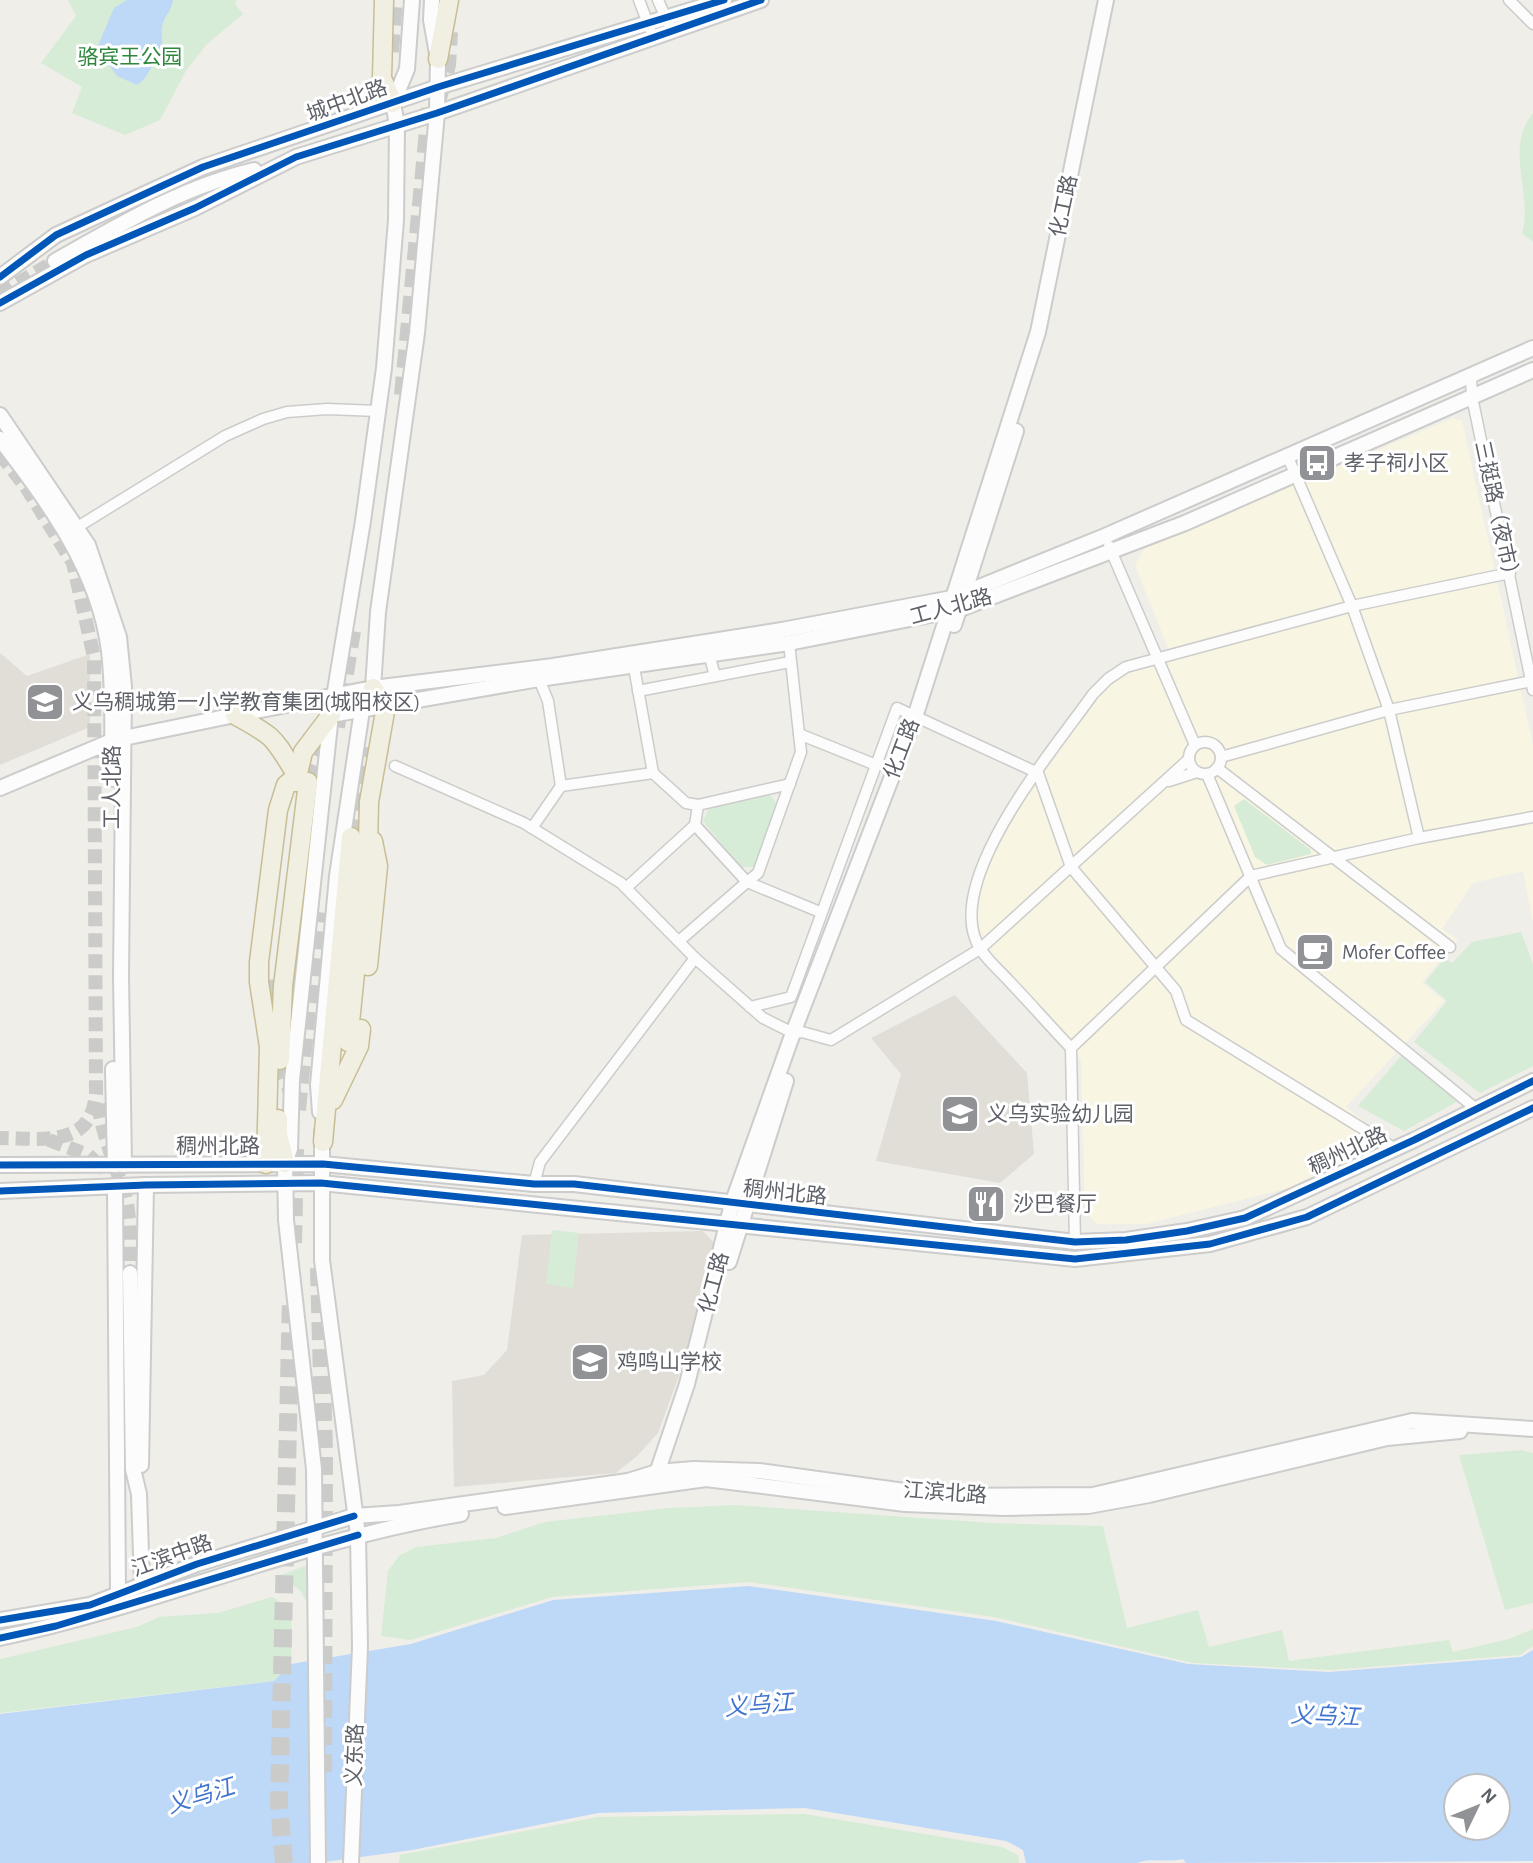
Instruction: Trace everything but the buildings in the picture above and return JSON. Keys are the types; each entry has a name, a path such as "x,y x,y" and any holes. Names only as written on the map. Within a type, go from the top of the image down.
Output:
{"highway":[{"path":"384,0 382,78 393,103"},
{"path":"438,59 449,0"},
{"path":"348,1042 369,802 386,706 373,688"},
{"path":"235,715 270,734 303,779 284,849 270,980"},
{"path":"285,1163 278,1134 283,986 303,779 303,752 331,715"},
{"path":"266,1164 270,1046 259,962 278,810 286,785 303,779"},
{"path":"325,1119 359,1046 378,866 368,828"},
{"path":"323,1142 351,837"}],"main road":[{"path":"393,103 407,69 412,0"},
{"path":"373,688 378,612 417,333 437,113 438,59 430,20 432,0"},
{"name":"城中北路","path":"279,165 654,39 670,26 724,0"},
{"name":"城中北路","path":"0,277 56,235 191,172 438,87 648,24 670,26 761,0"},
{"name":"化工路","path":"957,603 1038,332 1106,0"},
{"name":"化工路","path":"660,1478 738,1205 797,1033 919,719 1046,335 1116,0"},
{"name":"义东路","path":"318,1863 314,1469 286,1220 285,1163 290,1149 293,1067 331,715 378,411 397,220 397,124 393,103"},
{"path":"259,150 151,201 54,258 161,203 234,175 279,165"},
{"path":"0,303 86,255 195,208 279,165"},
{"name":"工人北路","path":"0,788 117,740 373,688 634,653 957,603 1533,348"},
{"name":"工人北路","path":"331,715 539,680 789,643 957,603 1112,552 1533,370"},
{"path":"0,415 71,530"},
{"name":"工人北路","path":"0,439 71,530 102,616 109,650 117,740 120,1165"},
{"name":"义东路","path":"351,1863 360,1647 358,1535 322,1260 323,1142 317,1085 348,788 362,710 373,688"},
{"name":"稠州北路","path":"0,1165 323,1164 534,1184 574,1184 1075,1242 1163,1235 1245,1218 1533,1081"},
{"name":"稠州北路","path":"0,1192 146,1185 321,1183 1075,1259 1210,1244 1307,1217 1533,1108"},
{"path":"142,1584 139,1494 143,1444 146,1185"},
{"path":"115,1187 118,1596"},
{"path":"118,1495 124,1473 126,1273 133,1469 139,1494"},
{"name":"江滨北路","path":"358,1535 399,1524 610,1493 694,1469 759,1471 941,1496 1093,1494 1412,1421 1533,1429"},
{"name":"江滨北路","path":"354,1516 399,1513 660,1478 706,1479 905,1504 1004,1508 1088,1506 1149,1495 1387,1438 1458,1431 1533,1437"},
{"name":"江滨中路","path":"0,1620 90,1605 118,1596 142,1584 354,1516"},
{"path":"118,1521 128,1530 134,1527 140,1518"},
{"name":"江滨中路","path":"0,1638 56,1626 168,1594 314,1546 358,1535"}],"street":[{"path":"639,0 654,39"},
{"path":"658,0 670,26"},
{"path":"1509,0 1533,24"},
{"name":"三挺路（夜市）","path":"1471,376 1472,397 1532,685"},
{"path":"71,530 225,436 263,419 287,412 327,409 378,411"},
{"path":"1287,455 1352,606 1389,710 1419,838"},
{"path":"395,766 532,828 626,888 695,958 763,1018 797,1033 831,1040 980,949 1189,759 1195,745 1105,536"},
{"path":"1075,1242 1071,1048 980,949 971,923 973,894 983,861 1008,814 1093,694 1108,679 1126,667 1352,606 1510,573"},
{"path":"680,941 758,873 801,752 789,643"},
{"path":"709,654 715,677"},
{"path":"638,691 790,662"},
{"path":"634,667 653,773 686,803 698,805 790,785"},
{"path":"532,828 561,786 548,701 539,680"},
{"path":"1165,782 1389,710 1532,685"},
{"path":"750,1007 791,997 897,708 1038,773 1071,867 1176,991 1186,1020 1394,1148"},
{"path":"799,734 876,765"},
{"path":"1195,745 1204,742 1214,745 1211,768 1281,948 1475,1108"},
{"path":"1189,759 1211,768 1334,857 1450,947"},
{"path":"561,786 653,773"},
{"path":"626,888 695,825 698,805"},
{"path":"1071,1048 1251,876 1419,838 1533,817"},
{"path":"695,825 747,882 820,912"},
{"path":"534,1184 540,1162 695,958"}],"shaded area":[{"path":"1453,418 1462,421 1533,745 1533,923 1523,871 1473,883 1442,929 1458,940 1422,982 1444,1001 1346,1107 1367,1124 1373,1144 1352,1159 1293,1187 1146,1224 1097,1224 1085,1212 1081,1062 1066,1035 997,962 977,929 976,895 983,872 1004,829 1097,699 1121,675 1173,661 1135,565 1144,549"},
{"name":"义乌稠城第一小学教育集团(城阳校区)","path":"0,653 27,676 90,654 90,727 0,765"},
{"name":"义乌实验幼儿园","path":"955,995 1027,1073 1034,1154 1000,1183 876,1161 901,1074 871,1038"},
{"name":"鸡鸣山学校","path":"703,1231 716,1245 718,1269 658,1433 637,1456 616,1473 454,1487 452,1381 484,1375 507,1350 522,1235"}],"green space":[{"name":"骆宾王公园","path":"68,0 237,0 235,4 243,14 207,44 187,69 160,120 125,135 72,113 82,87 41,63 76,16"},
{"path":"1533,113 1533,242 1522,233 1524,203 1520,156 1525,127"},
{"path":"769,794 779,806 754,867 740,867 703,821 710,806"},
{"path":"1244,799 1311,850 1311,854 1267,865 1255,857 1234,806"},
{"path":"1521,932 1533,964 1533,1066 1480,1093 1414,1042 1447,1001 1425,982 1445,958 1452,963 1472,942"},
{"path":"1401,1056 1458,1101 1404,1131 1358,1106"},
{"path":"552,1230 579,1233 573,1288 546,1284"},
{"path":"1522,1450 1533,1453 1533,1603 1505,1610 1459,1455"},
{"path":"735,1505 993,1523 1103,1526 1127,1628 1198,1610 1209,1647 1282,1630 1289,1661 1449,1640 1453,1652 1509,1639 1533,1629 1533,1646 1520,1655 1332,1670 1193,1663 994,1617 749,1582 552,1597 411,1640 381,1636 388,1571 399,1556 416,1547 496,1538 545,1522 669,1508"},
{"path":"318,1561 310,1607 299,1589 278,1576"},
{"path":"272,1597 286,1610 292,1626 291,1664 274,1681 0,1713 0,1659 137,1627 159,1617 218,1613"},
{"path":"805,1814 1002,1847 1018,1855 1019,1863 399,1863 400,1855 598,1817"}],"water":[{"path":"127,0 173,0 163,23 160,57 137,85 117,76 97,48 114,8"},
{"name":"义乌江","path":"749,1586 996,1621 1188,1664 1329,1672 1521,1657 1533,1650 1533,1861 1186,1863 1183,1859 1137,1863 1026,1863 1023,1850 1006,1841 805,1808 598,1813 412,1850 317,1863 0,1863 0,1714 274,1681 291,1664 411,1644 553,1600"}],"tunnel":[{"path":"390,52 394,0"},
{"path":"438,98 447,65 449,32"},
{"path":"403,395 431,99"},
{"path":"0,294 55,261"},
{"path":"0,454 26,487 73,563 94,657 96,1094 92,1112 85,1124 74,1132 47,1139 0,1138"},
{"path":"336,727 352,631"},
{"path":"308,782 329,731"},
{"path":"351,837 360,777 361,747"},
{"path":"297,1110 317,912"},
{"path":"269,980 283,1065 293,1096"},
{"path":"98,1104 127,1202 130,1273"},
{"path":"49,1140 88,1155 104,1170"},
{"path":"293,1243 295,1149"},
{"path":"319,1268 324,1451 323,1779"},
{"path":"284,1863 279,1803 291,1299"}],"cycle path":[{"path":"0,277 56,235 203,167 438,87 724,0"},
{"path":"0,303 86,255 195,208 296,157 437,113 761,0"},
{"path":"0,1165 323,1164 534,1184 574,1184 1075,1242 1126,1240 1187,1231 1245,1218 1414,1140 1533,1081"},
{"path":"0,1191 146,1185 321,1183 1075,1259 1210,1244 1307,1217 1533,1108"},
{"path":"0,1620 90,1605 197,1564 354,1516"},
{"path":"0,1638 56,1626 358,1535"}],"place":[{"name":"孝子祠小区","path":"1317,463"},
{"name":"义乌稠城第一小学教育集团(城阳校区)","path":"45,702"},
{"name":"Mofer Coffee","path":"1315,952"},
{"name":"义乌实验幼儿园","path":"960,1114"},
{"name":"沙巴餐厅","path":"986,1204"},
{"name":"鸡鸣山学校","path":"590,1362"}]}
